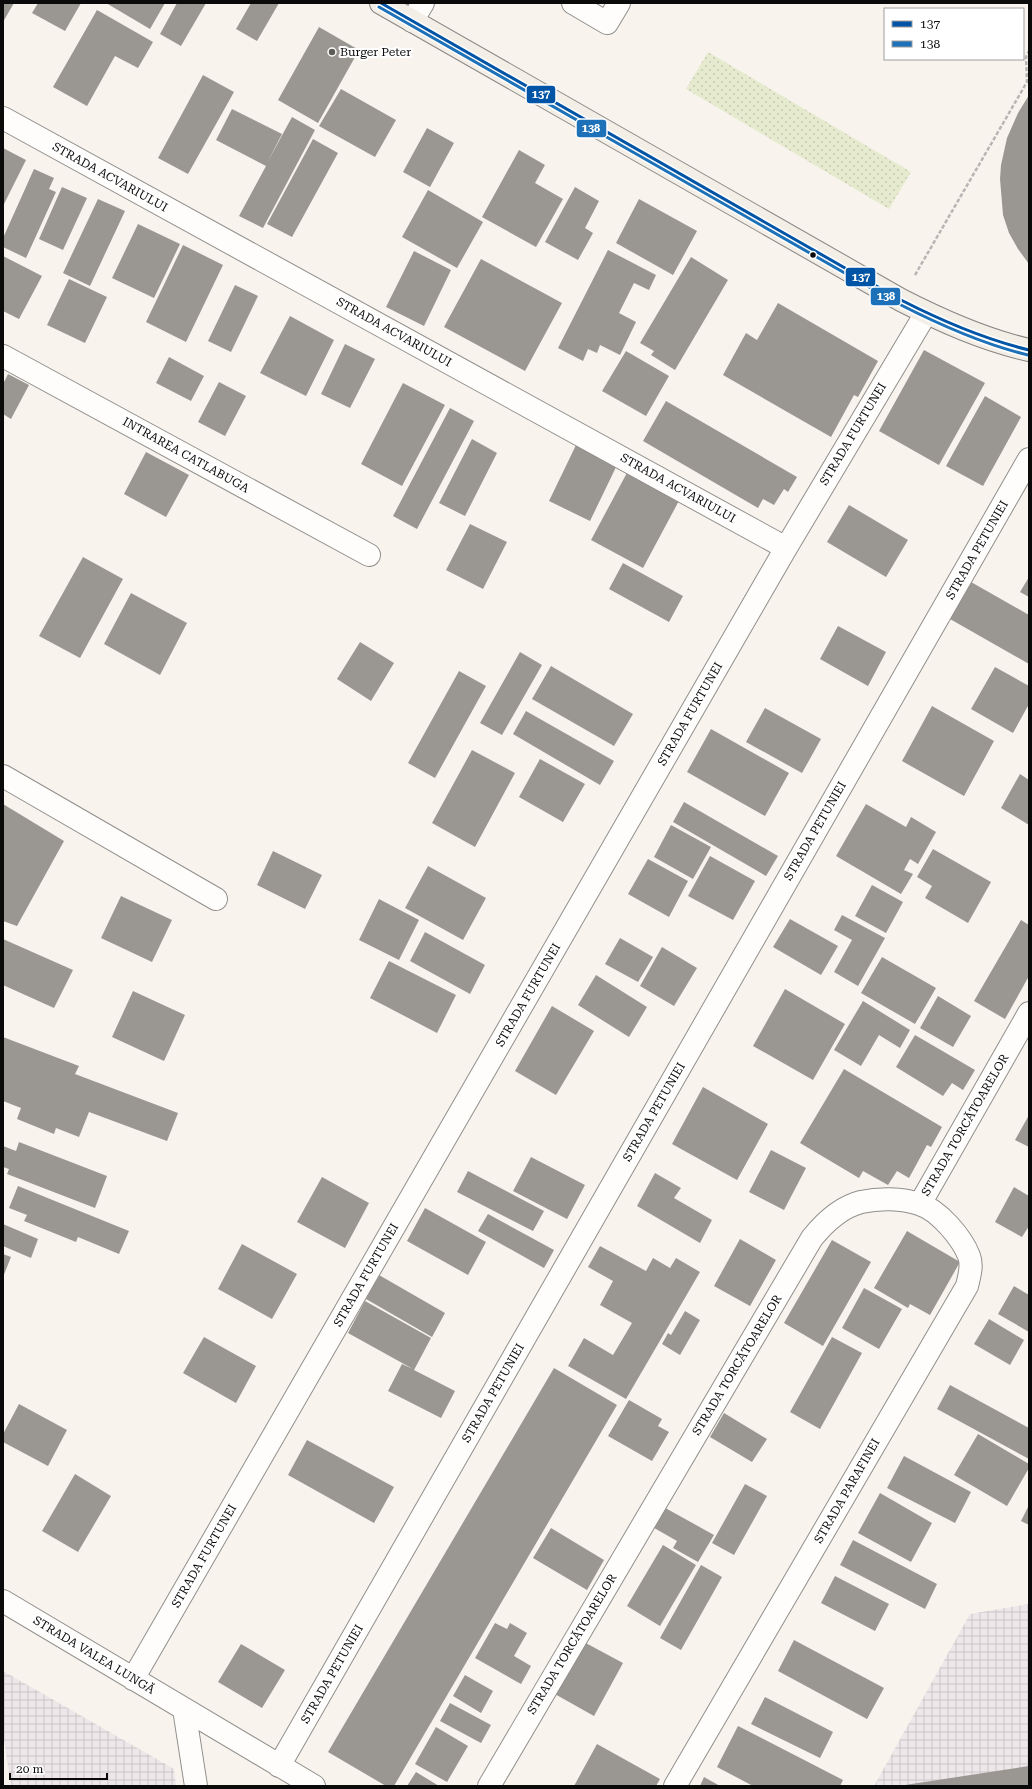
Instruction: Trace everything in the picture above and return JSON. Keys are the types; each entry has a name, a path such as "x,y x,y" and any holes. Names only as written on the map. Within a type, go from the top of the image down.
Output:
{"main road":[{"path":"381,3 418,12 900,300 949,324 983,337 1029,350"}],"street":[{"path":"573,3 607,24 619,3"},
{"name":"STRADA ACVARIULUI","path":"3,118 786,548"},
{"name":"STRADA FURTUNEI","path":"133,1679 786,548 926,313"},
{"name":"INTRAREA CATLABUGA","path":"3,356 369,555"},
{"name":"STRADA PETUNIEI","path":"279,1766 1029,458"},
{"path":"3,776 216,899"},
{"name":"STRADA TORCĂTOARELOR","path":"488,1786 812,1238 825,1222 839,1212 860,1202 879,1199 920,1204 1029,1013"},
{"name":"STRADA PARAFINEI","path":"675,1786 967,1286 970,1272 969,1257 957,1235 946,1222 931,1210 920,1204"},
{"name":"STRADA VALEA LUNGĂ","path":"3,1601 314,1786"},
{"path":"184,1709 196,1786"}],"path":[{"path":"900,300 1027,82 1026,57 1029,51"}],"shaded area":[{"path":"1029,1604 1029,1786 874,1786 970,1614"},
{"path":"3,1671 174,1769 176,1786 11,1786 3,1733"}],"green space":[{"path":"708,52 911,172 889,209 686,89"}],"building":[{"path":"3,3 14,3 3,22"},
{"path":"38,3 81,3 65,31 32,13"},
{"path":"106,3 165,3 150,29"},
{"path":"177,3 206,3 181,46 160,34"},
{"path":"251,3 279,3 257,41 236,29"},
{"path":"97,10 153,42 138,68 115,56 87,106 53,87"},
{"path":"319,27 359,50 318,123 278,100"},
{"path":"203,75 234,92 188,174 158,158"},
{"path":"341,89 396,120 375,157 319,126"},
{"path":"1029,95 1029,264 1009,233 1003,215 1000,179 1001,165 1007,138 1018,113"},
{"path":"232,109 282,134 267,163 292,117 315,130 263,228 239,216 266,166 216,140"},
{"path":"427,128 454,143 430,187 403,172"},
{"path":"313,139 338,153 292,237 267,224"},
{"path":"3,148 26,160 3,206"},
{"path":"519,150 545,165 535,183 563,199 536,247 482,217"},
{"path":"34,169 54,178 49,189 56,192 26,258 3,247 3,238"},
{"path":"62,187 87,198 63,250 39,239"},
{"path":"575,187 599,201 585,228 593,233 578,260 545,242"},
{"path":"428,190 483,222 457,268 402,237"},
{"path":"98,199 125,211 90,286 63,273"},
{"path":"639,199 697,231 673,275 616,243"},
{"path":"138,224 180,244 154,298 112,278"},
{"path":"183,245 223,265 186,342 146,322"},
{"path":"608,250 656,275 649,290 634,283 619,313 636,322 620,355 600,345 597,353 588,349 583,361 558,348"},
{"path":"414,251 451,270 424,326 386,307"},
{"path":"3,256 42,276 19,319 3,311"},
{"path":"691,257 728,280 675,370 651,355 654,351 640,343"},
{"path":"481,259 562,303 525,371 444,327"},
{"path":"69,279 107,297 85,343 47,325"},
{"path":"235,285 258,296 231,352 208,341"},
{"path":"778,303 878,361 858,397 854,395 831,437 723,375 746,333 757,340"},
{"path":"290,316 334,340 306,396 260,373"},
{"path":"345,344 375,359 350,408 321,394"},
{"path":"924,350 985,383 939,465 879,431"},
{"path":"626,351 669,376 646,416 602,391"},
{"path":"169,357 204,376 191,401 156,383"},
{"path":"8,374 29,385 11,419 3,414 3,384"},
{"path":"219,382 246,396 225,436 198,422"},
{"path":"403,383 445,405 402,486 361,464"},
{"path":"985,396 1021,417 983,486 946,466"},
{"path":"666,401 797,477 788,492 784,489 774,505 763,499 758,508 643,441"},
{"path":"450,408 474,421 417,529 393,516"},
{"path":"472,439 497,453 465,516 439,503"},
{"path":"577,443 618,463 590,521 549,501"},
{"path":"146,452 189,475 166,517 124,494"},
{"path":"629,469 681,497 643,568 591,540"},
{"path":"849,505 908,540 886,577 827,542"},
{"path":"470,524 507,542 483,589 446,570"},
{"path":"83,557 123,579 80,658 39,636"},
{"path":"623,563 683,596 669,622 609,589"},
{"path":"1029,577 1029,597 1020,592"},
{"path":"971,582 1029,615 1029,664 950,619"},
{"path":"131,593 187,623 160,675 104,644"},
{"path":"838,626 886,652 868,686 820,659"},
{"path":"360,642 394,663 371,701 337,679"},
{"path":"520,652 542,665 502,735 480,723"},
{"path":"551,666 633,714 614,746 532,699"},
{"path":"995,667 1029,686 1029,704 1013,733 971,709"},
{"path":"459,671 486,686 435,778 408,763"},
{"path":"932,706 994,741 964,796 902,761"},
{"path":"765,708 821,739 802,773 746,742"},
{"path":"526,711 614,761 600,785 513,734"},
{"path":"711,729 789,773 765,816 687,772"},
{"path":"472,750 515,773 475,847 432,823"},
{"path":"540,759 585,784 563,822 519,797"},
{"path":"1020,774 1029,780 1029,825 1001,808"},
{"path":"684,802 778,856 766,876 673,822"},
{"path":"3,804 64,841 17,926 3,921"},
{"path":"866,804 906,827 911,817 936,832 918,864 910,859 904,870 913,874 901,894 836,856"},
{"path":"671,825 711,847 693,879 654,857"},
{"path":"933,849 991,882 968,923 925,898 932,886 917,877"},
{"path":"273,851 322,875 305,909 257,885"},
{"path":"710,856 755,881 733,920 688,896"},
{"path":"648,859 688,881 669,917 628,894"},
{"path":"428,866 486,898 463,940 405,908"},
{"path":"872,885 903,902 886,933 855,916"},
{"path":"121,896 172,920 152,962 101,938"},
{"path":"379,899 419,920 399,960 359,940"},
{"path":"842,915 885,938 858,986 834,972 852,940 834,930"},
{"path":"790,919 838,946 821,975 773,947"},
{"path":"1021,920 1029,925 1029,976 1005,1019 974,1001"},
{"path":"425,932 485,965 470,994 410,961"},
{"path":"620,938 653,957 638,982 605,964"},
{"path":"3,939 73,970 54,1008 3,985"},
{"path":"662,947 697,968 674,1006 640,986"},
{"path":"882,957 936,988 915,1024 861,993"},
{"path":"389,961 456,995 437,1033 370,998"},
{"path":"596,975 647,1007 629,1037 578,1005"},
{"path":"785,989 845,1024 813,1080 753,1046"},
{"path":"133,991 185,1015 164,1061 112,1037"},
{"path":"938,996 971,1016 953,1047 920,1028"},
{"path":"863,1001 910,1030 900,1048 879,1035 861,1066 834,1050"},
{"path":"552,1006 594,1031 556,1095 515,1071"},
{"path":"915,1035 975,1070 963,1090 952,1083 943,1096 896,1067"},
{"path":"3,1037 79,1066 75,1074 178,1113 167,1141 89,1112 79,1137 56,1128 54,1134 17,1119 21,1108 3,1101"},
{"path":"844,1069 942,1127 931,1147 927,1145 909,1178 897,1171 888,1185 863,1171 859,1178 800,1143"},
{"path":"703,1087 768,1124 737,1180 672,1144"},
{"path":"1029,1115 1029,1147 1015,1140"},
{"path":"19,1142 107,1176 95,1208 7,1174 9,1169 3,1167 3,1146 16,1151"},
{"path":"771,1150 806,1168 784,1210 749,1192"},
{"path":"531,1157 585,1185 567,1219 513,1191"},
{"path":"468,1171 544,1211 533,1231 457,1192"},
{"path":"655,1173 681,1188 674,1198 712,1220 700,1243 637,1206"},
{"path":"322,1177 369,1203 345,1248 297,1222"},
{"path":"18,1186 129,1231 119,1254 78,1237 76,1242 24,1221 27,1215 9,1208"},
{"path":"1014,1187 1029,1196 1029,1226 1022,1237 995,1222"},
{"path":"425,1208 486,1242 468,1275 407,1241"},
{"path":"488,1214 554,1250 544,1268 478,1231"},
{"path":"3,1224 38,1239 31,1258 3,1246"},
{"path":"907,1231 960,1262 930,1315 910,1304 908,1308 874,1288"},
{"path":"740,1239 776,1260 750,1306 714,1286"},
{"path":"832,1240 871,1262 823,1346 784,1323"},
{"path":"242,1244 297,1274 272,1319 218,1289"},
{"path":"600,1246 646,1271 653,1258 670,1268 676,1258 700,1272 626,1399 568,1366 584,1338 613,1355 632,1323 600,1305 613,1281 588,1267"},
{"path":"3,1254 11,1257 3,1277"},
{"path":"379,1275 445,1313 432,1337 366,1299"},
{"path":"1014,1286 1029,1295 1029,1332 998,1314"},
{"path":"864,1288 902,1309 879,1349 842,1328"},
{"path":"365,1301 431,1338 414,1370 455,1391 441,1418 388,1391 402,1364 413,1369 348,1333"},
{"path":"685,1311 700,1320 680,1355 662,1344 668,1333 671,1335"},
{"path":"989,1319 1024,1340 1010,1365 974,1344"},
{"path":"204,1337 256,1366 236,1403 183,1373"},
{"path":"832,1337 862,1353 820,1429 790,1412"},
{"path":"554,1368 617,1405 394,1786 386,1786 328,1752"},
{"path":"950,1385 1029,1428 1029,1459 937,1409"},
{"path":"629,1400 662,1419 658,1426 669,1432 652,1461 608,1436"},
{"path":"19,1404 67,1430 48,1466 3,1442 3,1434"},
{"path":"724,1413 767,1439 752,1462 710,1437"},
{"path":"978,1434 1029,1464 1029,1468 1007,1506 954,1475"},
{"path":"307,1440 394,1487 374,1523 288,1475"},
{"path":"904,1456 971,1492 955,1523 887,1488"},
{"path":"75,1474 111,1496 78,1552 42,1531"},
{"path":"745,1484 767,1496 734,1555 712,1543"},
{"path":"880,1493 932,1523 911,1562 858,1533"},
{"path":"660,1505 714,1535 698,1562 673,1548 677,1541 649,1525"},
{"path":"1029,1505 1029,1525 1021,1521"},
{"path":"551,1528 604,1560 587,1590 533,1558"},
{"path":"853,1540 937,1584 925,1609 840,1565"},
{"path":"663,1545 696,1565 660,1626 627,1606"},
{"path":"701,1565 722,1577 681,1650 660,1638"},
{"path":"835,1576 889,1604 875,1631 821,1603"},
{"path":"495,1623 507,1629 510,1623 527,1633 514,1656 531,1666 521,1684 475,1658"},
{"path":"794,1640 884,1688 867,1719 778,1671"},
{"path":"582,1641 623,1663 594,1716 553,1693"},
{"path":"241,1644 285,1670 262,1708 218,1682"},
{"path":"465,1675 493,1691 481,1713 453,1696"},
{"path":"765,1697 833,1732 820,1758 751,1724"},
{"path":"450,1703 491,1725 481,1743 440,1721"},
{"path":"738,1726 843,1780 840,1786 753,1786 717,1767"},
{"path":"436,1727 468,1746 447,1782 415,1764"},
{"path":"597,1744 660,1779 656,1786 574,1786"},
{"path":"1029,1766 1029,1786 905,1786 905,1785"},
{"path":"416,1772 439,1786 407,1786"},
{"path":"704,1777 720,1786 700,1786"}],"transit line":[{"name":"137","path":"381,3 901,300 964,329 1012,346 1029,350"},
{"name":"138","path":"379,7 899,304 962,333 1011,351 1028,355"}],"place":[{"name":"Burger Peter","path":"332,52"}]}
